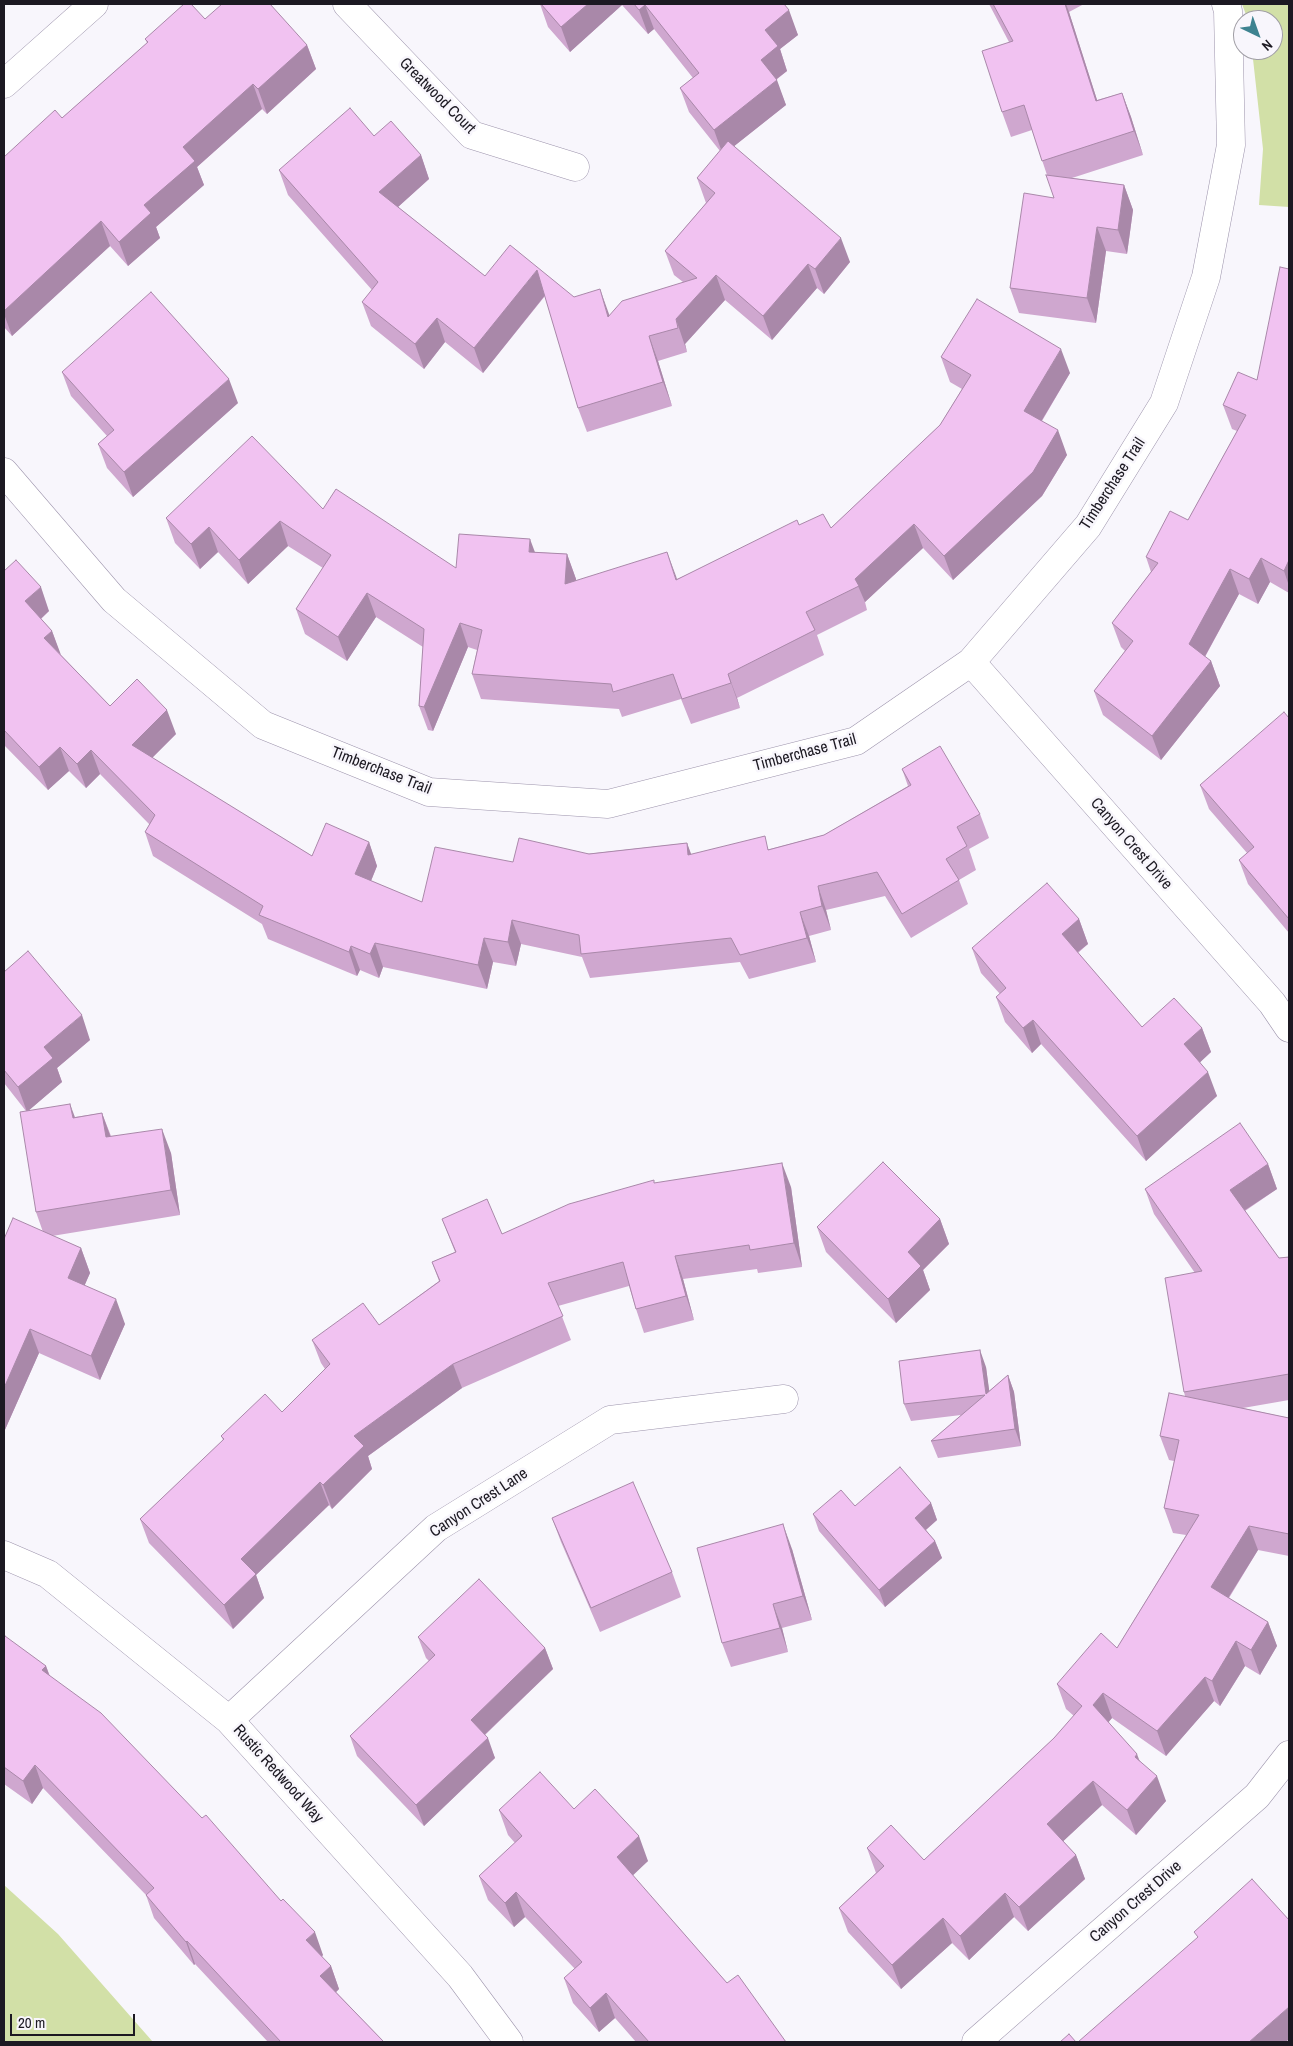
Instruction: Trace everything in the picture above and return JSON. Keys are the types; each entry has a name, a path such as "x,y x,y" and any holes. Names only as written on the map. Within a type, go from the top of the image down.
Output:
{"street":[{"path":"4,84 94,4"},
{"name":"Greatwood Court","path":"347,4 472,135 575,167"},
{"name":"Timberchase Trail","path":"4,472 114,600 263,724 429,792 608,804 856,742 971,662 1088,526 1164,403 1206,277 1231,145 1228,11 1226,4"},
{"name":"Canyon Crest Drive","path":"971,662 1272,1003 1289,1028"},
{"name":"Canyon Crest Lane","path":"229,1720 436,1528 610,1420 784,1399"},
{"name":"Rustic Redwood Way","path":"4,1555 48,1574 229,1720 460,1976 509,2042"},
{"name":"Canyon Crest Drive","path":"976,2042 1257,1796 1289,1755"}],"green space":[{"path":"1242,4 1289,4 1289,207 1259,205 1263,149 1253,60 1283,60 1283,10 1244,10"},
{"path":"4,1885 58,1934 153,2042 4,2042"}],"building":[{"path":"184,4 191,4 205,19 222,4 270,4 307,45 258,89 253,84 183,147 195,161 144,205 151,213 119,242 101,221 4,311 4,157 55,110 62,118 148,42 145,39"},
{"path":"541,4 588,4 561,27"},
{"path":"634,4 784,4 789,10 765,30 778,46 761,60 777,80 714,130 680,88 699,73 645,5 639,10"},
{"path":"993,4 1065,4 1096,101 1122,93 1134,131 1042,161 1024,105 1002,112 982,51 1013,41"},
{"path":"350,108 374,136 391,121 421,155 379,192 485,276 510,245 574,297 600,289 608,317 622,301 697,278 665,251 715,193 697,178 728,141 841,238 815,269 808,264 763,316 716,275 676,319 678,328 649,336 663,382 578,408 537,270 474,348 437,318 415,344 362,302 378,282 279,170"},
{"path":"1046,175 1124,185 1118,230 1097,227 1087,298 1010,288 1024,193 1054,198"},
{"path":"1280,267 1289,269 1289,560 1284,571 1261,558 1249,579 1230,569 1189,644 1211,661 1152,736 1094,691 1133,641 1112,623 1158,563 1146,557 1170,511 1188,520 1246,415 1223,405 1238,372 1257,380"},
{"path":"151,292 229,379 124,472 98,444 114,430 62,372"},
{"path":"977,299 1061,349 1024,411 1058,430 1033,472 944,556 914,524 855,579 859,586 806,612 815,630 728,674 731,683 682,699 673,674 613,692 611,684 472,674 482,630 460,623 424,707 419,706 424,629 367,593 338,637 296,609 331,555 280,521 239,560 209,527 191,544 166,518 252,436 323,509 336,489 456,568 459,534 530,539 529,552 567,554 565,584 667,552 676,580 797,520 799,525 823,514 831,528 940,425 971,375 941,357"},
{"path":"16,560 41,587 25,601 52,631 44,638 110,706 137,679 167,710 132,745 312,856 326,823 369,842 355,874 422,902 435,847 513,862 519,838 589,854 687,843 688,855 765,836 768,850 824,835 911,785 902,769 940,746 980,814 957,827 967,846 946,859 959,880 902,914 877,872 818,886 822,906 800,912 807,938 740,955 731,938 581,954 579,935 512,920 508,942 484,938 478,965 375,943 370,954 351,946 349,952 259,915 263,906 145,832 155,815 91,750 77,764 60,747 39,767 4,730 4,571"},
{"path":"1284,712 1289,718 1289,919 1239,860 1254,847 1200,785"},
{"path":"1047,883 1079,919 1062,934 1142,1027 1174,998 1202,1028 1184,1044 1208,1072 1137,1136 1033,1020 1023,1028 996,997 1006,988 972,948"},
{"path":"28,951 82,1015 44,1047 53,1058 18,1087 4,1070 4,972"},
{"path":"70,1104 73,1118 102,1113 106,1137 162,1129 171,1190 36,1212 20,1112"},
{"path":"1240,1123 1268,1164 1230,1190 1279,1258 1289,1257 1289,1374 1184,1392 1165,1278 1202,1271 1145,1189"},
{"path":"883,1162 940,1219 908,1252 921,1266 888,1299 817,1227"},
{"path":"782,1163 794,1243 750,1250 749,1245 675,1256 686,1296 636,1309 623,1262 548,1283 563,1316 453,1364 354,1436 364,1446 323,1485 320,1482 241,1559 256,1574 224,1605 140,1519 224,1439 221,1436 265,1394 282,1412 330,1364 312,1340 363,1303 379,1325 440,1281 432,1262 456,1252 442,1219 487,1199 502,1234 569,1204 654,1180 654,1183"},
{"path":"13,1218 81,1248 68,1278 116,1299 91,1356 30,1329 4,1388 4,1239"},
{"path":"980,1350 986,1394 1008,1375 1015,1429 931,1441 985,1395 904,1404 899,1361"},
{"path":"1169,1393 1289,1418 1289,1534 1249,1526 1211,1587 1268,1622 1251,1650 1236,1641 1212,1681 1205,1677 1157,1731 1103,1693 1093,1705 1137,1754 1135,1757 1157,1776 1127,1810 1093,1781 1047,1824 1076,1855 1019,1907 1005,1893 960,1936 943,1918 892,1965 839,1908 884,1866 867,1848 891,1825 924,1860 1054,1738 1082,1706 1057,1684 1101,1633 1117,1648 1199,1515 1164,1508 1179,1440 1160,1436"},
{"path":"900,1467 931,1503 915,1518 935,1541 879,1590 813,1514 841,1490 855,1506"},
{"path":"633,1482 672,1572 591,1608 552,1518"},
{"path":"783,1524 803,1596 773,1604 780,1628 722,1643 697,1548"},
{"path":"479,1579 545,1648 471,1720 488,1738 416,1805 350,1736 435,1655 418,1637"},
{"path":"5,1636 46,1666 42,1670 101,1713 202,1818 206,1815 281,1901 283,1899 315,1932 306,1940 331,1966 320,1976 384,2042 281,2042 186,1942 146,1895 154,1888 35,1765 23,1781 4,1767"},
{"path":"540,1772 574,1809 595,1789 639,1836 617,1857 727,1983 738,1975 786,2042 649,2042 606,1993 590,2008 564,1978 582,1962 516,1892 505,1903 479,1876 522,1836 499,1810"},
{"path":"1252,1879 1289,1920 1289,2007 1249,2042 1078,2042 1198,1937 1194,1932"},
{"path":"1069,2034 1076,2042 1060,2042"}]}
